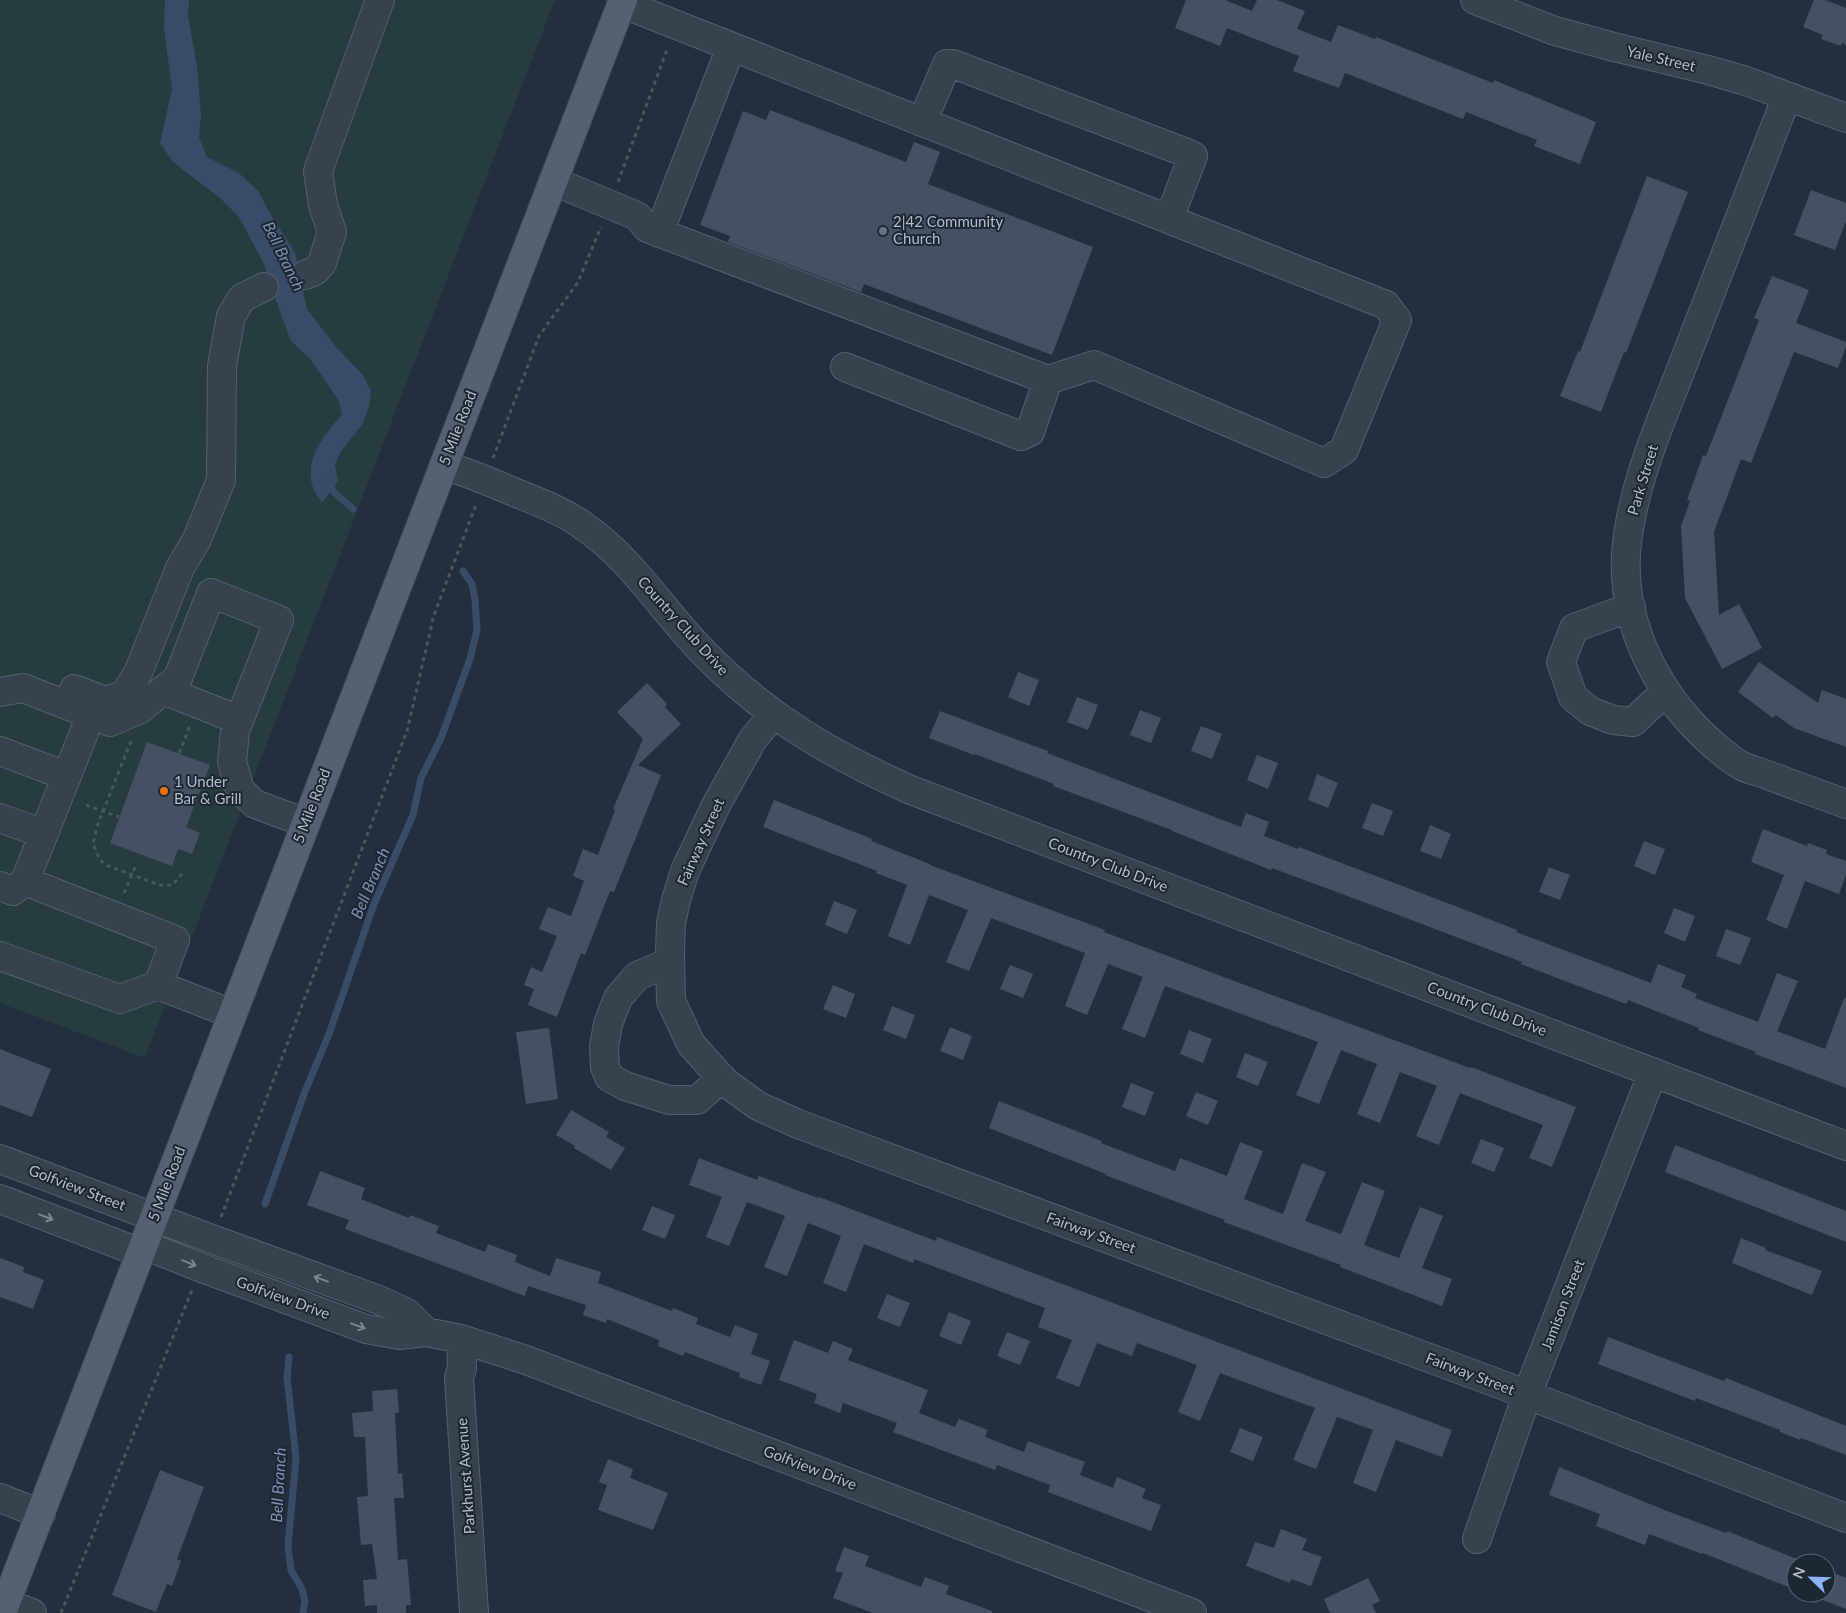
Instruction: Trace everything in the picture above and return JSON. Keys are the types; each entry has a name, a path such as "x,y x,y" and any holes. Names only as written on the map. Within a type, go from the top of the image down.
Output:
{"main road":[{"name":"5 Mile Road","path":"3,1606 41,1514 622,2"}],"street":[{"path":"305,275 315,271 322,263 332,232 323,205 318,171 380,0"},
{"name":"Yale Street","path":"1475,0 1555,31 1614,48 1746,80 1846,118"},
{"path":"553,181 638,216 647,228 1048,380 1094,365 1324,463 1344,450 1397,320 1386,305 731,47 622,2"},
{"path":"660,233 731,47"},
{"path":"922,122 947,64 953,64 1187,153 1192,156 1169,219"},
{"name":"Park Street","path":"1787,96 1665,411 1636,492 1629,524 1626,557 1628,590 1631,607 1646,655 1666,691 1691,724 1715,747 1742,766 1846,804"},
{"path":"0,675 24,672 106,701 124,695 138,673 180,568 197,539 221,480 222,366 231,316 242,298 264,287"},
{"path":"845,367 1021,436 1030,432 1048,380"},
{"name":"Country Club Drive","path":"444,464 554,508 582,524 602,539 626,562 705,655 743,690 773,715 832,752 911,790 1846,1146"},
{"path":"0,692 23,688 110,722 138,710 178,678 211,593 279,620 235,731 232,762 240,790 255,804 306,823"},
{"path":"1631,607 1574,628 1561,662 1572,697 1590,711 1614,720 1633,722 1666,691"},
{"path":"163,690 240,720"},
{"path":"91,715 44,834 13,883 175,940 158,986"},
{"name":"Fairway Street","path":"773,715 753,739 716,805 685,871 676,900 672,923 671,1001 691,1044 722,1078 740,1094 758,1106 798,1124 1527,1395 1846,1518"},
{"path":"0,751 66,776"},
{"path":"0,818 44,834"},
{"path":"0,956 120,999 158,986 232,1014"},
{"path":"670,962 637,976 618,998 608,1024 604,1047 605,1067 609,1077 625,1086 669,1100 698,1100 722,1078"},
{"name":"Jamison Street","path":"1477,1539 1527,1395 1653,1072"},
{"name":"Golfview Street","path":"0,1159 154,1218"},
{"name":"Golfview Drive","path":"0,1199 202,1268 366,1329 399,1335 426,1332 460,1339 526,1360 1192,1613"},
{"name":"Golfview Drive","path":"154,1218 379,1300 407,1313 426,1332"},
{"name":"Parkhurst Avenue","path":"460,1339 462,1369 460,1377 474,1613"},
{"path":"0,1498 41,1514"},
{"path":"3,1606 32,1613"}],"path":[{"path":"493,459 539,336 578,282 677,25"},
{"path":"218,1223 407,731 434,615 476,503"},
{"path":"132,738 103,812 93,844 100,860 108,866 160,885 172,885 183,873"},
{"path":"86,805 119,817"},
{"path":"124,893 136,865"},
{"path":"61,1613 195,1284"}],"green space":[{"path":"0,0 555,0 145,1058 0,1003"}],"water":[{"path":"165,0 189,0 188,15 197,67 201,115 199,137 207,157 239,173 258,191 295,253 307,309 336,347 363,375 371,391 369,407 362,425 341,451 335,465 338,481 322,503 312,485 311,465 323,438 342,415 339,401 311,360 291,341 264,264 239,217 220,198 173,162 160,143 172,89 164,28"}],"building":[{"path":"1186,0 1225,0 1252,11 1257,0 1277,0 1305,11 1297,29 1331,42 1338,25 1375,39 1376,37 1493,83 1494,80 1596,122 1580,164 1534,146 1537,140 1466,112 1463,119 1345,73 1339,88 1293,71 1299,56 1227,28 1220,46 1175,28"},
{"path":"1814,0 1825,0 1846,8 1846,45 1842,43 1841,46 1821,39 1823,35 1803,27"},
{"name":"2|42 Community Church","path":"770,110 906,162 914,142 940,152 928,184 1093,247 1052,355 864,284 861,292 728,242 730,236 700,225 743,111 766,120"},
{"path":"1647,176 1688,192 1626,353 1624,352 1601,412 1560,396 1578,351 1580,352"},
{"path":"1811,190 1846,203 1846,221 1835,250 1794,235"},
{"path":"1772,276 1809,290 1796,323 1846,342 1846,347 1838,368 1794,352 1751,463 1741,459 1714,532 1719,615 1739,604 1762,648 1722,669 1685,598 1681,526 1690,501 1687,500 1703,455 1706,456 1759,320 1754,318"},
{"path":"1759,662 1818,703 1822,690 1846,699 1846,747 1794,728 1776,715 1773,718 1738,692"},
{"path":"1018,672 1039,680 1029,706 1008,697"},
{"path":"647,683 667,704 665,707 681,724 638,765 661,775 614,892 610,891 585,955 581,953 557,1017 528,1005 534,989 524,985 531,967 542,972 557,936 539,929 548,907 571,916 584,881 573,876 583,849 598,855 615,810 613,809 643,739 617,712"},
{"path":"1077,697 1098,705 1088,730 1067,722"},
{"path":"1140,710 1161,718 1151,743 1130,735"},
{"path":"940,711 1048,751 1047,753 1241,827 1246,813 1269,822 1264,836 1298,849 1299,847 1458,907 1517,930 1516,932 1651,983 1658,964 1686,975 1681,987 1697,994 1695,998 1758,1022 1777,973 1798,981 1777,1031 1825,1049 1844,998 1846,998 1846,1088 1755,1054 1756,1052 1628,1000 1626,1004 1521,964 1522,962 1272,868 1271,870 1172,830 1053,786 1054,784 929,738"},
{"path":"1201,726 1222,734 1212,759 1191,751"},
{"name":"1 Under Bar & Grill","path":"147,742 210,765 186,827 200,833 192,854 178,849 172,866 110,843"},
{"path":"1257,755 1278,763 1268,789 1247,780"},
{"path":"1317,774 1338,783 1328,808 1308,800"},
{"path":"774,800 872,839 871,841 930,865 1105,930 1104,932 1576,1107 1552,1167 1529,1158 1543,1125 1460,1093 1439,1145 1416,1136 1437,1086 1400,1072 1380,1123 1357,1114 1377,1064 1341,1050 1319,1104 1296,1095 1318,1042 1165,986 1145,1038 1122,1029 1143,977 1108,964 1087,1015 1065,1006 1085,953 991,918 969,971 946,962 968,910 929,895 910,945 888,936 907,885 876,873 877,871 763,827"},
{"path":"1372,803 1393,811 1383,836 1362,828"},
{"path":"1430,825 1451,834 1441,859 1420,851"},
{"path":"1763,829 1807,846 1808,843 1827,850 1826,854 1846,861 1846,875 1839,894 1805,881 1787,929 1766,920 1784,875 1751,862"},
{"path":"1644,841 1665,849 1655,875 1634,866"},
{"path":"1549,867 1570,875 1560,900 1539,892"},
{"path":"834,901 857,910 847,934 825,925"},
{"path":"1674,908 1695,916 1685,942 1664,933"},
{"path":"1726,929 1751,938 1740,965 1716,956"},
{"path":"1010,965 1033,974 1023,998 1000,989"},
{"path":"833,985 855,994 846,1018 823,1009"},
{"path":"892,1006 915,1015 906,1039 883,1030"},
{"path":"950,1027 972,1036 963,1060 940,1051"},
{"path":"549,1028 558,1099 526,1104 516,1032"},
{"path":"1189,1030 1212,1039 1203,1063 1180,1054"},
{"path":"0,1049 51,1069 32,1117 0,1105"},
{"path":"1245,1053 1268,1062 1258,1086 1236,1077"},
{"path":"1131,1083 1154,1092 1145,1116 1122,1107"},
{"path":"1196,1092 1218,1101 1208,1125 1186,1116"},
{"path":"999,1101 1175,1171 1180,1158 1227,1176 1240,1142 1263,1151 1244,1199 1283,1214 1302,1163 1326,1172 1305,1221 1341,1234 1362,1182 1385,1191 1364,1245 1399,1258 1420,1207 1443,1216 1422,1268 1452,1279 1442,1306 1340,1267 1341,1265 1224,1222 1225,1220 1105,1175 989,1128"},
{"path":"571,1110 609,1132 606,1137 625,1148 611,1170 556,1135"},
{"path":"1481,1139 1504,1148 1494,1172 1471,1163"},
{"path":"1675,1145 1846,1211 1846,1242 1665,1172"},
{"path":"699,1158 757,1180 759,1176 819,1197 936,1241 937,1237 1452,1430 1442,1457 1396,1440 1376,1492 1353,1483 1373,1430 1337,1417 1316,1469 1293,1460 1315,1408 1220,1373 1200,1421 1178,1412 1197,1365 1137,1343 1132,1356 1097,1343 1079,1387 1056,1378 1072,1340 1038,1327 1045,1308 914,1259 913,1263 864,1244 846,1292 823,1283 841,1236 808,1223 787,1276 764,1267 785,1216 747,1202 729,1246 706,1237 722,1197 689,1185"},
{"path":"320,1171 365,1188 361,1199 409,1218 410,1215 439,1226 436,1233 485,1252 488,1244 517,1255 515,1262 550,1276 556,1258 601,1272 598,1283 672,1311 673,1308 698,1318 696,1324 730,1337 735,1325 758,1334 751,1354 770,1361 761,1385 739,1377 740,1373 685,1352 683,1356 658,1346 659,1340 607,1319 606,1323 583,1315 586,1305 528,1286 525,1296 345,1229 349,1220 307,1205"},
{"path":"652,1206 675,1215 665,1239 642,1230"},
{"path":"1741,1238 1766,1248 1765,1250 1822,1271 1812,1295 1732,1263"},
{"path":"0,1258 24,1267 23,1272 44,1280 33,1309 0,1297"},
{"path":"887,1294 910,1303 900,1327 877,1318"},
{"path":"949,1312 971,1321 961,1345 939,1336"},
{"path":"1007,1332 1030,1341 1020,1365 997,1356"},
{"path":"1608,1337 1724,1381 1726,1378 1846,1426 1846,1455 1801,1438 1800,1440 1780,1432 1780,1430 1696,1398 1695,1401 1598,1364"},
{"path":"794,1340 828,1353 833,1341 853,1349 848,1360 928,1390 919,1413 955,1427 959,1419 988,1430 985,1437 1024,1452 1028,1441 1085,1462 1080,1475 1113,1488 1117,1477 1146,1489 1142,1498 1161,1505 1151,1531 1048,1492 1050,1485 997,1465 995,1470 893,1432 897,1423 843,1403 840,1413 814,1403 817,1394 779,1380"},
{"path":"397,1389 399,1413 395,1413 398,1474 402,1473 404,1498 394,1498 398,1560 407,1559 411,1605 406,1605 406,1613 377,1613 377,1605 365,1606 363,1580 377,1579 372,1544 361,1545 357,1497 368,1496 365,1437 354,1437 352,1413 373,1411 372,1391"},
{"path":"1240,1428 1263,1437 1253,1461 1230,1452"},
{"path":"608,1459 633,1469 630,1478 668,1493 653,1530 598,1510 607,1485 599,1482"},
{"path":"1559,1467 1667,1511 1726,1533 1727,1531 1786,1555 1786,1586 1649,1534 1645,1545 1596,1526 1600,1514 1549,1495"},
{"path":"160,1470 204,1487 177,1559 181,1561 172,1586 167,1584 156,1612 112,1595"},
{"path":"1281,1529 1307,1539 1302,1550 1322,1557 1311,1586 1291,1579 1290,1583 1246,1566 1255,1542 1274,1548"},
{"path":"844,1547 869,1556 865,1566 921,1587 925,1577 949,1586 946,1594 992,1611 992,1613 873,1613 833,1598 843,1573 835,1571"},
{"path":"1836,1574 1846,1578 1846,1609 1831,1603 1836,1603"},
{"path":"1368,1578 1380,1601 1372,1605 1376,1613 1330,1613 1324,1599"}],"waterway":[{"name":"Bell Branch","path":"329,482 334,492 353,509"},
{"name":"Bell Branch","path":"265,1204 304,1094 329,1034 374,904 413,815 421,778 441,738 470,659 477,630 475,600 472,584 463,571"},
{"name":"Bell Branch","path":"289,1357 287,1377 296,1458 288,1546 291,1570 302,1589 305,1602 303,1613"}],"place":[{"name":"2|42 Community Church","path":"883,231"},
{"name":"1 Under Bar & Grill","path":"164,791"}]}
